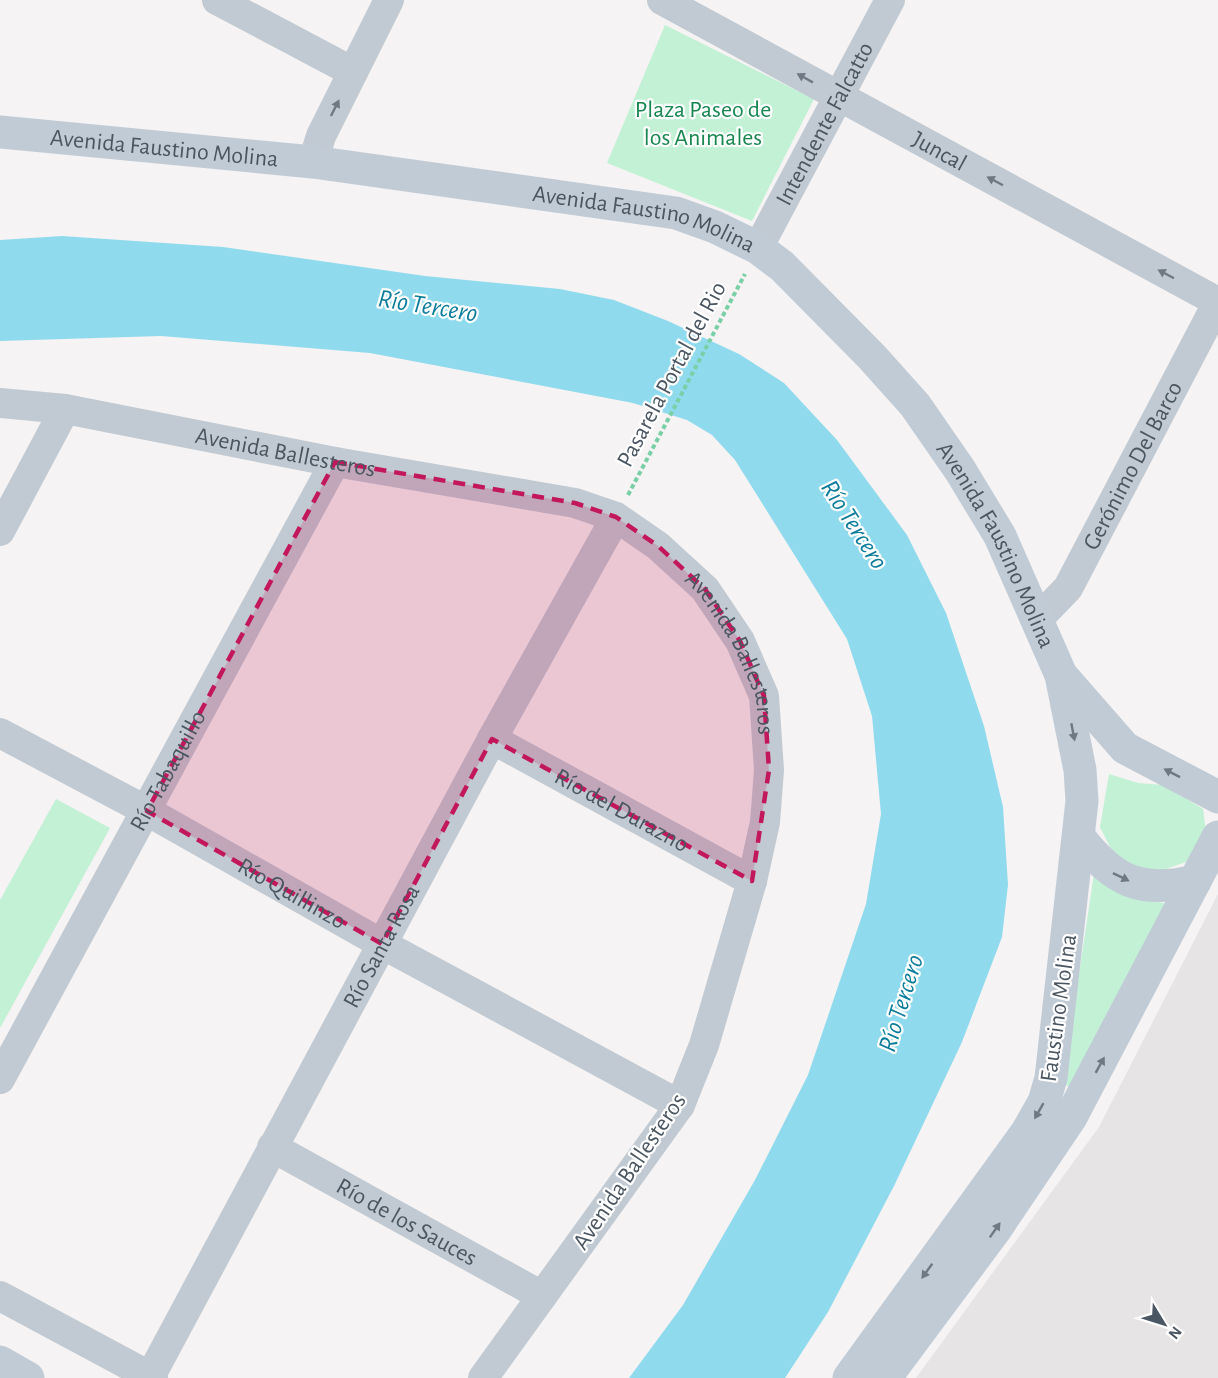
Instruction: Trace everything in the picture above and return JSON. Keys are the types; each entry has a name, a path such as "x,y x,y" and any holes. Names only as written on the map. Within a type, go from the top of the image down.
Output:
{"street":[{"path":"217,0 352,72"},
{"path":"313,162 321,136 389,0"},
{"name":"Juncal","path":"662,0 1218,302"},
{"name":"Intendente Falcatto","path":"758,248 890,0"},
{"name":"Avenida Faustino Molina","path":"0,132 313,162 676,213 715,227 758,248 808,290 915,405 960,470 1000,536 1061,675"},
{"name":"Gerónimo Del Barco","path":"1037,620 1068,588 1218,302"},
{"name":"Avenida Ballesteros","path":"0,403 65,409 335,462 575,503 616,517 658,546 705,589 740,641 764,696 770,770 765,822 752,881 704,1045 680,1105 483,1378"},
{"path":"0,531 65,409"},
{"name":"Río Tabaquillo","path":"0,1080 335,462"},
{"name":"Río Santa Rosa","path":"151,1377 492,739 616,517"},
{"path":"1061,675 1125,748 1218,797"},
{"name":"Faustino Molina","path":"849,1378 1027,1132 1044,1102 1055,1045 1082,801 1080,770 1061,675"},
{"name":"Río Quillinzo","path":"0,733 147,811 382,944 680,1105"},
{"name":"Río del Durazno","path":"492,739 752,881"},
{"path":"1080,770 1125,748"},
{"path":"1079,837 1095,858 1112,873 1134,883 1153,887 1173,886 1195,880"},
{"name":"Faustino Molina","path":"885,1378 995,1230 1071,1117 1218,837"},
{"name":"Río de los Sauces","path":"272,1147 542,1296"},
{"path":"0,1296 151,1377"},
{"path":"0,1362 28,1378"}],"path":[{"name":"Pasarela Portal del Rio","path":"616,517 758,248"}],"highlighted area":[{"path":"335,462 575,503 616,517 658,546 705,589 740,641 764,696 769,770 752,881 492,739 382,944 147,811"}],"shaded area":[{"path":"1218,894 1218,1378 916,1378 1099,1127"}],"green space":[{"name":"Plaza Paseo de los Animales","path":"665,25 814,99 752,221 607,163"},
{"path":"1109,774 1138,783 1164,785 1203,809 1206,831 1186,862 1163,870 1133,868 1111,849 1100,827"},
{"path":"56,799 110,828 0,1028 0,900"},
{"path":"1094,873 1128,896 1168,904 1071,1088 1063,1083"}],"water":[{"name":"Río Tercero","path":"62,236 223,247 425,276 560,289 614,300 668,321 739,354 784,383 837,440 907,535 946,613 984,726 1003,807 1008,885 1002,937 962,1042 894,1186 828,1312 785,1378 629,1378 683,1305 755,1180 808,1075 866,904 881,814 872,716 847,639 735,460 712,435 687,420 633,403 370,353 161,336 0,341 0,240"}]}
